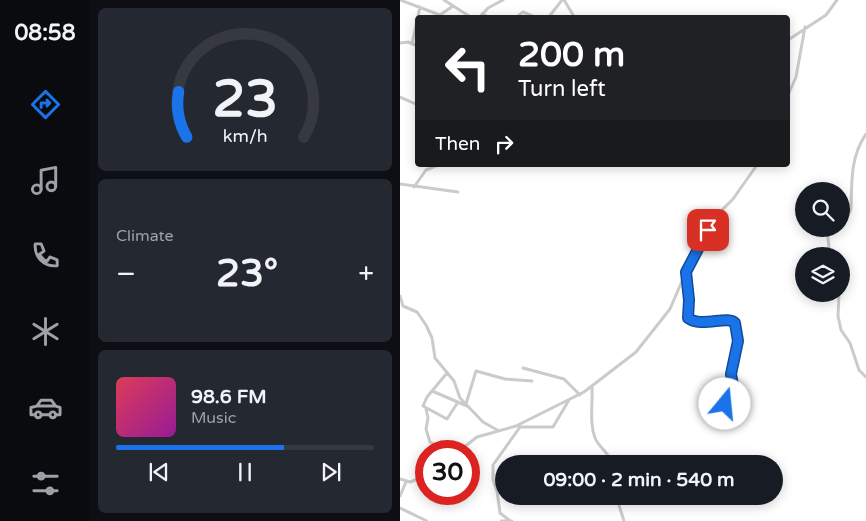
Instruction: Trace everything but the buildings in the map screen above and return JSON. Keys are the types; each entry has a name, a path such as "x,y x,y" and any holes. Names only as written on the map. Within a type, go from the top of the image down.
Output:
{"street":[{"path":"403,0 440,15 453,6"},
{"path":"444,0 467,15"},
{"path":"481,15 502,0"},
{"path":"550,15 563,0 573,15"},
{"path":"790,38 831,10 837,0"},
{"path":"418,15 420,7"},
{"path":"519,15 523,12 530,15"},
{"path":"790,90 796,77 805,27"},
{"path":"412,44 415,30"},
{"path":"400,43 415,45"},
{"path":"400,97 415,104"},
{"path":"850,212 852,166 856,151 866,134"},
{"path":"414,187 426,170 433,167"},
{"path":"510,521 500,513 497,491 493,480 493,465 518,427 580,395 636,352 661,322 678,296 685,273 698,244 719,213 733,199 756,167"},
{"path":"400,184 458,192"},
{"path":"685,273 689,300 689,319 712,323 731,320 735,323 738,341 731,374 733,385 725,404 726,408 738,412 737,425"},
{"path":"400,296 402,308 417,312 423,319 432,338 435,358 454,381 460,398 483,422 499,431"},
{"path":"839,302 840,324 850,343 859,370 866,377"},
{"path":"523,368 564,379 580,395"},
{"path":"467,405 476,371 504,379 532,380"},
{"path":"429,440 426,428 428,418 423,404 448,373"},
{"path":"592,386 594,433 597,441 609,455"},
{"path":"432,391 467,405"},
{"path":"472,440 476,437 518,427 553,427 569,400"},
{"path":"426,409 447,419 458,402"},
{"path":"400,479 406,482 415,481"},
{"path":"400,496 406,482"},
{"path":"619,505 624,521"},
{"path":"400,508 427,521"},
{"path":"501,521 510,521"}],"route":[{"path":"708,230 698,244 685,273 689,300 688,318 712,323 733,320 735,323 738,341 731,374 733,385 725,404"}]}
